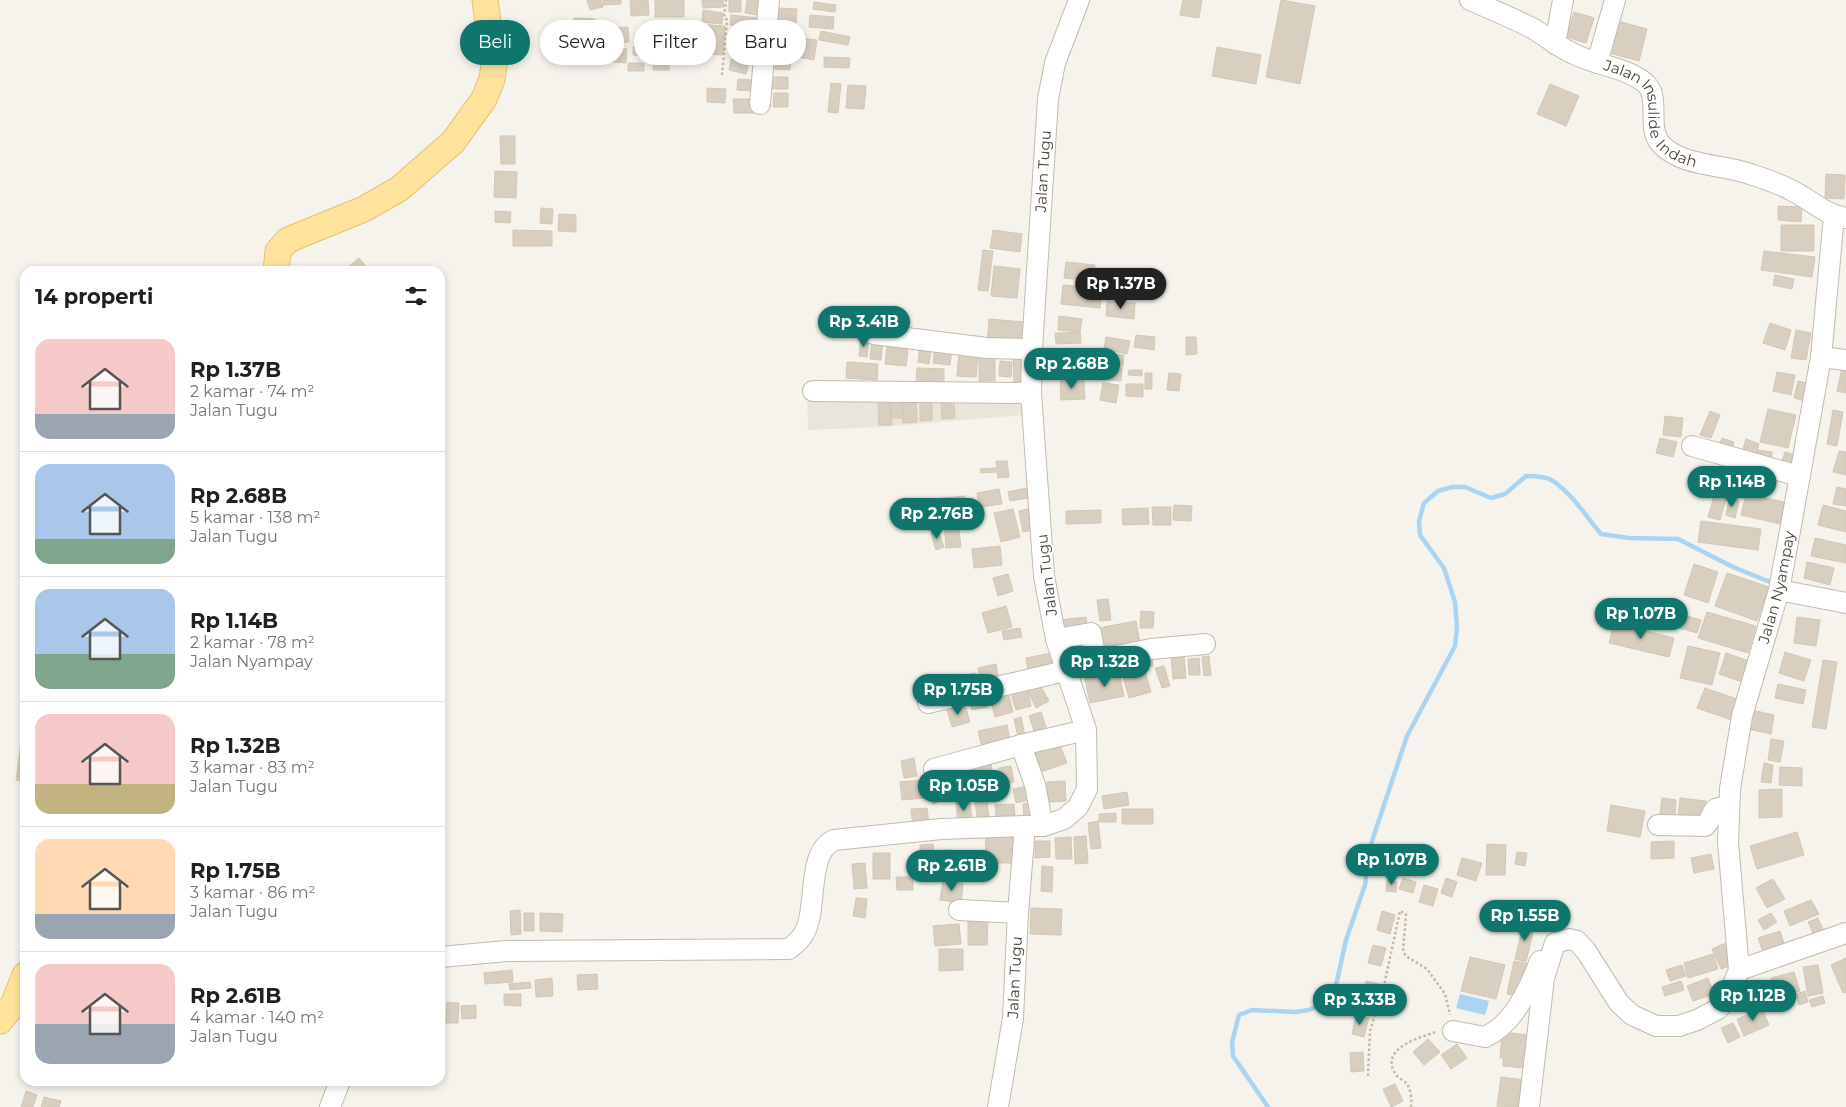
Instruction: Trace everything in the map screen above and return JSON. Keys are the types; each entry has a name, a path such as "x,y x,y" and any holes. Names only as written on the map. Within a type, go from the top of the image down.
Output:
{"main road":[{"path":"276,266 278,251 288,240 364,209 399,189 454,142 484,99 492,79 494,65 489,1"},
{"path":"0,1021 13,1004 20,987"}],"street":[{"path":"760,104 769,0"},
{"name":"Jalan Tugu","path":"998,1107 1014,1018 1018,912 1034,826 1064,819 1078,807 1087,789 1086,730 1083,716 1064,670 1044,576 1031,393 1032,349 1048,98 1055,63 1079,0"},
{"name":"Jalan Insulide Indah","path":"1470,0 1533,29 1573,54 1627,73 1645,83 1650,90 1653,100 1653,120 1658,141 1668,151 1688,160 1718,165 1769,181 1792,190 1840,217"},
{"path":"1555,44 1563,0"},
{"path":"1597,63 1615,0"},
{"name":"Jalan Nyampay","path":"1739,970 1728,842 1730,789 1742,716 1779,590 1822,357 1840,217"},
{"path":"874,334 987,348 1032,349"},
{"path":"1822,357 1846,360"},
{"path":"813,391 1031,393"},
{"path":"1692,446 1799,476"},
{"path":"1779,590 1846,603"},
{"path":"1056,639 1091,633 1096,660 1151,649 1205,644"},
{"path":"928,702 1064,670"},
{"path":"934,769 1021,745 1086,730"},
{"path":"445,957 507,951 789,949 804,935 811,910 821,851 826,844 834,840 940,829 1034,826 1035,785 1021,745"},
{"path":"1658,824 1705,826 1717,807 1730,808"},
{"path":"959,910 1018,912"},
{"path":"1453,1031 1484,1037 1504,1025 1528,989 1545,950 1555,943 1569,939 1577,941 1586,951 1620,1003 1632,1016 1656,1026 1679,1026 1698,1020 1718,1009 1728,997 1739,970 1846,933"},
{"path":"1529,1107 1544,978 1555,943"},
{"path":"330,1107 338,1086"}],"path":[{"path":"722,75 726,40 727,20 724,17 726,0"},
{"path":"1368,1076 1370,1031 1387,973 1400,911 1406,914 1404,951 1406,956 1427,969 1445,994 1453,1031 1436,1032 1407,1041 1393,1055 1392,1065 1398,1077 1406,1083 1412,1100 1411,1107"}],"shaded area":[{"path":"807,383 1023,386 1024,415 880,427 808,430"}],"water":[{"path":"1460,994 1489,1001 1485,1015 1456,1008"}],"building":[{"path":"587,0 601,0 603,7 590,10"},
{"path":"603,0 621,0 621,4 603,5"},
{"path":"648,0 649,15 631,16 630,1"},
{"path":"655,0 684,0 684,17 655,17"},
{"path":"702,0 723,0 724,7 703,8"},
{"path":"729,0 741,0 741,12 729,12"},
{"path":"747,0 767,0 765,16 745,13"},
{"path":"1183,0 1202,0 1199,18 1180,15"},
{"path":"1281,0 1315,6 1300,84 1266,77"},
{"path":"814,2 836,5 835,12 813,9"},
{"path":"779,8 797,9 796,20 778,20"},
{"path":"703,10 723,13 722,24 716,23 716,20 702,20"},
{"path":"1574,12 1594,18 1586,43 1566,37"},
{"path":"731,15 767,19 767,20 730,20"},
{"path":"810,15 834,17 833,29 809,27"},
{"path":"574,18 595,19 595,20 574,20"},
{"path":"1614,20 1647,29 1639,61 1606,52"},
{"path":"716,26 725,26 723,55 716,55"},
{"path":"624,27 628,27 629,42 624,42"},
{"path":"821,31 850,37 848,45 819,40"},
{"path":"806,39 817,40 814,60 806,58"},
{"path":"1217,47 1261,55 1256,84 1212,76"},
{"path":"624,49 627,49 626,63 624,63"},
{"path":"824,57 850,58 849,68 824,67"},
{"path":"628,63 644,65 644,71 628,71"},
{"path":"653,65 670,65 669,70 653,70"},
{"path":"730,65 748,65 746,74 729,70"},
{"path":"775,65 790,65 790,70 775,69"},
{"path":"772,77 788,77 788,89 772,89"},
{"path":"738,79 752,80 752,91 737,90"},
{"path":"831,83 841,84 838,113 828,112"},
{"path":"1550,84 1579,96 1566,126 1537,114"},
{"path":"848,85 866,86 864,109 846,108"},
{"path":"707,88 726,89 725,103 707,102"},
{"path":"774,93 788,93 788,107 773,107"},
{"path":"733,99 756,99 757,113 734,113"},
{"path":"500,136 515,136 515,164 501,164"},
{"path":"495,171 517,172 516,198 494,197"},
{"path":"1826,174 1845,175 1844,199 1825,198"},
{"path":"1778,206 1802,207 1801,222 1778,220"},
{"path":"541,208 553,209 552,224 540,223"},
{"path":"495,211 511,212 510,223 495,222"},
{"path":"559,214 576,215 576,232 558,231"},
{"path":"1781,225 1814,225 1814,251 1781,251"},
{"path":"513,230 552,231 552,246 513,246"},
{"path":"993,230 1022,234 1020,252 990,248"},
{"path":"983,250 993,251 988,291 978,290"},
{"path":"1764,251 1815,257 1812,277 1761,270"},
{"path":"359,258 366,266 349,266"},
{"path":"1066,262 1095,265 1093,281 1064,278"},
{"path":"994,266 1020,269 1017,298 991,296"},
{"path":"1775,275 1794,279 1792,289 1773,285"},
{"path":"1108,279 1135,281 1134,295 1107,293"},
{"path":"1063,285 1102,289 1100,308 1061,304"},
{"path":"1107,301 1135,303 1134,319 1106,316"},
{"path":"1059,316 1082,319 1080,332 1058,330"},
{"path":"989,319 1024,322 1022,347 987,345"},
{"path":"1770,323 1791,330 1785,350 1763,343"},
{"path":"1796,330 1811,333 1806,360 1791,358"},
{"path":"1080,332 1081,343 1056,344 1055,333"},
{"path":"1136,335 1155,337 1154,350 1134,347"},
{"path":"1106,337 1130,341 1127,354 1104,349"},
{"path":"1186,337 1196,337 1197,354 1186,355"},
{"path":"872,338 883,339 881,360 870,359"},
{"path":"861,339 869,340 867,357 859,356"},
{"path":"920,343 932,344 929,364 918,362"},
{"path":"935,346 952,348 950,365 933,363"},
{"path":"887,347 908,349 906,366 885,364"},
{"path":"1026,350 1027,384 1014,384 1013,351"},
{"path":"1048,350 1061,353 1058,368 1044,365"},
{"path":"959,351 978,353 976,377 957,376"},
{"path":"979,351 995,351 995,381 979,381"},
{"path":"1087,351 1098,353 1095,373 1084,371"},
{"path":"1104,353 1124,355 1123,366 1103,364"},
{"path":"1062,357 1077,357 1077,372 1062,373"},
{"path":"1000,361 1012,362 1011,377 999,376"},
{"path":"847,362 878,364 877,380 846,378"},
{"path":"1103,365 1122,368 1121,381 1102,379"},
{"path":"917,368 944,369 944,383 916,382"},
{"path":"1842,368 1846,369 1846,393 1837,391"},
{"path":"1129,370 1142,370 1142,376 1128,375"},
{"path":"1777,372 1795,375 1791,395 1773,391"},
{"path":"1145,373 1152,373 1152,389 1145,389"},
{"path":"1169,373 1181,374 1179,391 1167,390"},
{"path":"1060,381 1084,381 1085,399 1061,400"},
{"path":"1798,381 1813,385 1808,402 1794,398"},
{"path":"1103,383 1119,385 1116,403 1100,400"},
{"path":"1126,384 1143,384 1143,397 1126,396"},
{"path":"941,401 954,401 955,418 942,419"},
{"path":"902,402 916,402 917,422 903,423"},
{"path":"902,402 903,418 891,418 890,403"},
{"path":"920,402 932,402 932,420 920,421"},
{"path":"878,403 890,403 892,425 879,425"},
{"path":"1768,409 1796,415 1788,448 1760,442"},
{"path":"1833,410 1843,412 1837,446 1827,444"},
{"path":"1710,411 1720,415 1711,438 1700,435"},
{"path":"1665,416 1683,418 1681,437 1663,435"},
{"path":"1660,438 1677,442 1673,457 1656,453"},
{"path":"1722,438 1734,442 1730,454 1717,450"},
{"path":"1746,439 1759,444 1755,457 1742,453"},
{"path":"1757,450 1772,452 1771,462 1756,460"},
{"path":"1839,451 1846,452 1846,475 1833,472"},
{"path":"1785,452 1795,455 1790,471 1780,468"},
{"path":"996,461 1007,461 1009,477 998,478"},
{"path":"996,468 996,472 981,473 980,469"},
{"path":"1837,487 1846,489 1846,506 1833,504"},
{"path":"1026,488 1028,498 1010,501 1008,492"},
{"path":"999,489 1002,504 979,507 977,493"},
{"path":"1715,493 1727,496 1720,520 1708,517"},
{"path":"1746,494 1784,502 1780,524 1741,515"},
{"path":"965,496 967,516 934,518 932,499"},
{"path":"1729,499 1739,501 1735,518 1726,515"},
{"path":"1174,505 1192,506 1191,521 1173,520"},
{"path":"1823,505 1846,511 1846,532 1818,525"},
{"path":"1152,507 1171,507 1171,525 1153,525"},
{"path":"1148,508 1149,524 1123,525 1122,509"},
{"path":"1013,509 1020,537 1001,542 994,513"},
{"path":"1028,509 1033,530 1023,532 1019,511"},
{"path":"1101,510 1101,523 1066,524 1066,511"},
{"path":"958,520 961,547 946,548 944,521"},
{"path":"1701,521 1761,529 1758,550 1698,542"},
{"path":"938,531 944,547 936,550 931,533"},
{"path":"1815,538 1846,545 1846,563 1811,556"},
{"path":"1000,546 1002,565 974,568 972,549"},
{"path":"1807,562 1834,568 1830,585 1804,578"},
{"path":"1694,564 1718,572 1708,603 1684,595"},
{"path":"1727,573 1769,587 1757,621 1715,606"},
{"path":"1008,574 1013,591 998,596 993,578"},
{"path":"1108,599 1111,620 1100,621 1097,600"},
{"path":"1006,606 1012,627 988,633 982,613"},
{"path":"1141,611 1154,612 1153,628 1140,628"},
{"path":"1707,612 1756,626 1748,653 1698,638"},
{"path":"1676,613 1701,620 1697,633 1672,626"},
{"path":"1086,617 1088,632 1061,636 1058,620"},
{"path":"1797,617 1820,620 1816,646 1794,643"},
{"path":"1136,621 1141,648 1099,656 1093,629"},
{"path":"1614,623 1674,638 1669,657 1609,643"},
{"path":"1020,628 1022,637 1004,640 1002,631"},
{"path":"1688,646 1720,653 1712,685 1680,678"},
{"path":"1785,652 1811,660 1804,681 1779,673"},
{"path":"1052,653 1055,671 1029,676 1026,658"},
{"path":"1726,653 1755,663 1748,684 1719,674"},
{"path":"1151,655 1153,666 1143,668 1141,658"},
{"path":"1184,656 1186,678 1173,679 1171,657"},
{"path":"1209,656 1211,675 1204,676 1202,657"},
{"path":"1199,658 1200,675 1189,675 1188,659"},
{"path":"1823,660 1837,662 1826,729 1812,727"},
{"path":"996,664 998,676 980,680 978,668"},
{"path":"1164,666 1170,686 1162,688 1155,668"},
{"path":"1145,671 1151,692 1129,698 1123,677"},
{"path":"1119,672 1124,696 1090,703 1085,679"},
{"path":"975,673 979,689 966,692 962,676"},
{"path":"957,674 960,691 953,692 951,675"},
{"path":"1039,683 1049,701 1036,708 1027,690"},
{"path":"1778,684 1806,690 1803,704 1775,698"},
{"path":"1705,688 1740,700 1734,721 1697,708"},
{"path":"1027,690 1031,706 1016,710 1011,694"},
{"path":"1008,692 1013,712 995,717 990,696"},
{"path":"985,698 987,707 972,710 970,701"},
{"path":"965,705 970,722 952,727 947,710"},
{"path":"1752,710 1774,715 1771,734 1748,729"},
{"path":"1041,712 1048,733 1036,737 1029,716"},
{"path":"1021,717 1026,740 1019,741 1014,719"},
{"path":"1007,725 1011,746 983,752 978,731"},
{"path":"1771,739 1784,741 1780,762 1768,760"},
{"path":"1060,745 1067,763 1041,772 1034,754"},
{"path":"20,751 20,781 16,780"},
{"path":"914,758 917,776 904,778 901,761"},
{"path":"991,762 994,790 973,793 969,765"},
{"path":"1764,763 1773,765 1771,783 1761,782"},
{"path":"1011,766 1014,782 1003,784 999,768"},
{"path":"1780,767 1802,768 1802,786 1779,785"},
{"path":"924,780 926,798 902,800 900,782"},
{"path":"1065,781 1066,801 1048,802 1047,782"},
{"path":"933,785 938,802 933,804 927,786"},
{"path":"1032,785 1035,799 1016,803 1013,789"},
{"path":"1782,789 1782,817 1759,818 1759,790"},
{"path":"1127,792 1129,805 1104,809 1102,796"},
{"path":"1662,798 1676,800 1675,816 1660,814"},
{"path":"1680,798 1706,801 1704,820 1678,817"},
{"path":"970,799 972,823 958,824 956,801"},
{"path":"987,801 990,825 979,827 975,803"},
{"path":"1038,802 1040,818 1024,820 1023,804"},
{"path":"1014,804 1015,815 996,816 995,805"},
{"path":"1611,805 1645,811 1640,837 1607,831"},
{"path":"927,808 929,824 913,826 911,809"},
{"path":"1122,809 1153,809 1153,824 1122,824"},
{"path":"1116,813 1116,822 1099,822 1099,814"},
{"path":"1098,821 1101,848 1091,849 1088,823"},
{"path":"1797,832 1804,855 1757,869 1750,846"},
{"path":"986,834 1017,834 1017,863 985,863"},
{"path":"1086,836 1088,863 1075,864 1074,837"},
{"path":"1071,837 1072,859 1056,859 1055,838"},
{"path":"1035,841 1050,841 1050,857 1035,858"},
{"path":"1674,841 1674,858 1651,859 1651,842"},
{"path":"933,844 934,855 920,856 920,845"},
{"path":"1487,844 1506,845 1505,875 1486,875"},
{"path":"942,850 952,850 952,876 942,876"},
{"path":"1517,852 1527,853 1525,866 1515,864"},
{"path":"873,853 890,853 890,879 873,879"},
{"path":"1711,854 1714,869 1694,873 1691,858"},
{"path":"1462,858 1482,863 1476,881 1457,875"},
{"path":"865,863 867,888 854,889 852,864"},
{"path":"1042,866 1053,867 1052,892 1041,891"},
{"path":"896,877 913,877 913,890 897,890"},
{"path":"1403,878 1416,882 1413,893 1399,889"},
{"path":"1446,878 1457,882 1452,897 1441,893"},
{"path":"1773,879 1785,899 1767,908 1756,888"},
{"path":"943,881 963,884 961,903 940,900"},
{"path":"1387,881 1397,882 1396,892 1386,891"},
{"path":"1424,885 1438,889 1433,906 1419,902"},
{"path":"856,898 867,899 865,918 853,916"},
{"path":"1811,900 1819,914 1790,926 1784,911"},
{"path":"1495,901 1509,903 1507,920 1493,918"},
{"path":"1031,908 1062,909 1061,935 1030,934"},
{"path":"520,910 521,934 511,935 510,911"},
{"path":"1382,911 1395,915 1390,934 1377,930"},
{"path":"524,913 534,913 534,931 524,931"},
{"path":"540,913 563,914 562,932 540,931"},
{"path":"1771,913 1777,922 1764,930 1758,920"},
{"path":"968,918 988,919 987,945 968,945"},
{"path":"1818,918 1825,934 1815,938 1808,922"},
{"path":"1524,922 1535,924 1526,962 1515,959"},
{"path":"959,924 961,944 935,946 933,926"},
{"path":"1780,931 1785,947 1764,955 1758,938"},
{"path":"1726,943 1735,964 1721,969 1712,949"},
{"path":"1373,945 1386,948 1381,966 1368,963"},
{"path":"939,949 963,949 963,970 939,971"},
{"path":"1713,954 1718,969 1688,978 1684,963"},
{"path":"1470,957 1505,965 1496,999 1461,991"},
{"path":"1846,958 1846,992 1843,993 1831,965"},
{"path":"1514,961 1528,964 1521,997 1507,994"},
{"path":"1682,965 1686,976 1670,981 1666,970"},
{"path":"1818,965 1823,993 1808,996 1803,967"},
{"path":"512,970 513,982 485,984 484,973"},
{"path":"1794,972 1800,991 1776,998 1771,978"},
{"path":"597,974 598,989 578,990 577,975"},
{"path":"552,978 553,996 536,997 535,980"},
{"path":"1708,978 1714,994 1693,1001 1687,986"},
{"path":"1366,981 1379,984 1373,1003 1361,1000"},
{"path":"1681,981 1684,990 1665,996 1662,987"},
{"path":"530,982 531,988 510,990 509,984"},
{"path":"1805,991 1808,1002 1799,1005 1796,994"},
{"path":"504,994 521,994 521,1006 504,1005"},
{"path":"1823,996 1825,1003 1812,1007 1809,1000"},
{"path":"447,1002 459,1003 458,1023 446,1023"},
{"path":"476,1005 476,1018 462,1019 461,1006"},
{"path":"1762,1009 1769,1025 1744,1036 1737,1019"},
{"path":"1356,1015 1369,1018 1364,1037 1352,1034"},
{"path":"1733,1023 1740,1037 1728,1043 1721,1028"},
{"path":"1502,1032 1528,1035 1525,1068 1503,1066 1503,1058 1500,1058"},
{"path":"1428,1039 1440,1052 1424,1065 1413,1052"},
{"path":"1457,1044 1467,1058 1451,1069 1441,1055"},
{"path":"1363,1052 1364,1071 1351,1072 1350,1053"},
{"path":"1501,1077 1525,1080 1521,1107 1497,1107"},
{"path":"1395,1084 1403,1101 1391,1107 1383,1089"},
{"path":"26,1091 37,1095 33,1107 21,1107"},
{"path":"44,1097 61,1101 59,1107 41,1107"}],"waterway":[{"path":"1268,1107 1233,1056 1232,1042 1239,1015 1252,1010 1295,1012 1309,1010 1322,1004 1332,994 1337,981 1346,940 1365,885 1371,844 1407,736 1455,646 1457,627 1455,602 1444,568 1420,535 1419,521 1424,503 1438,491 1452,487 1465,487 1491,498 1505,494 1526,476 1543,477 1550,479 1560,486 1601,534 1629,538 1678,539 1733,567 1770,582"}]}
